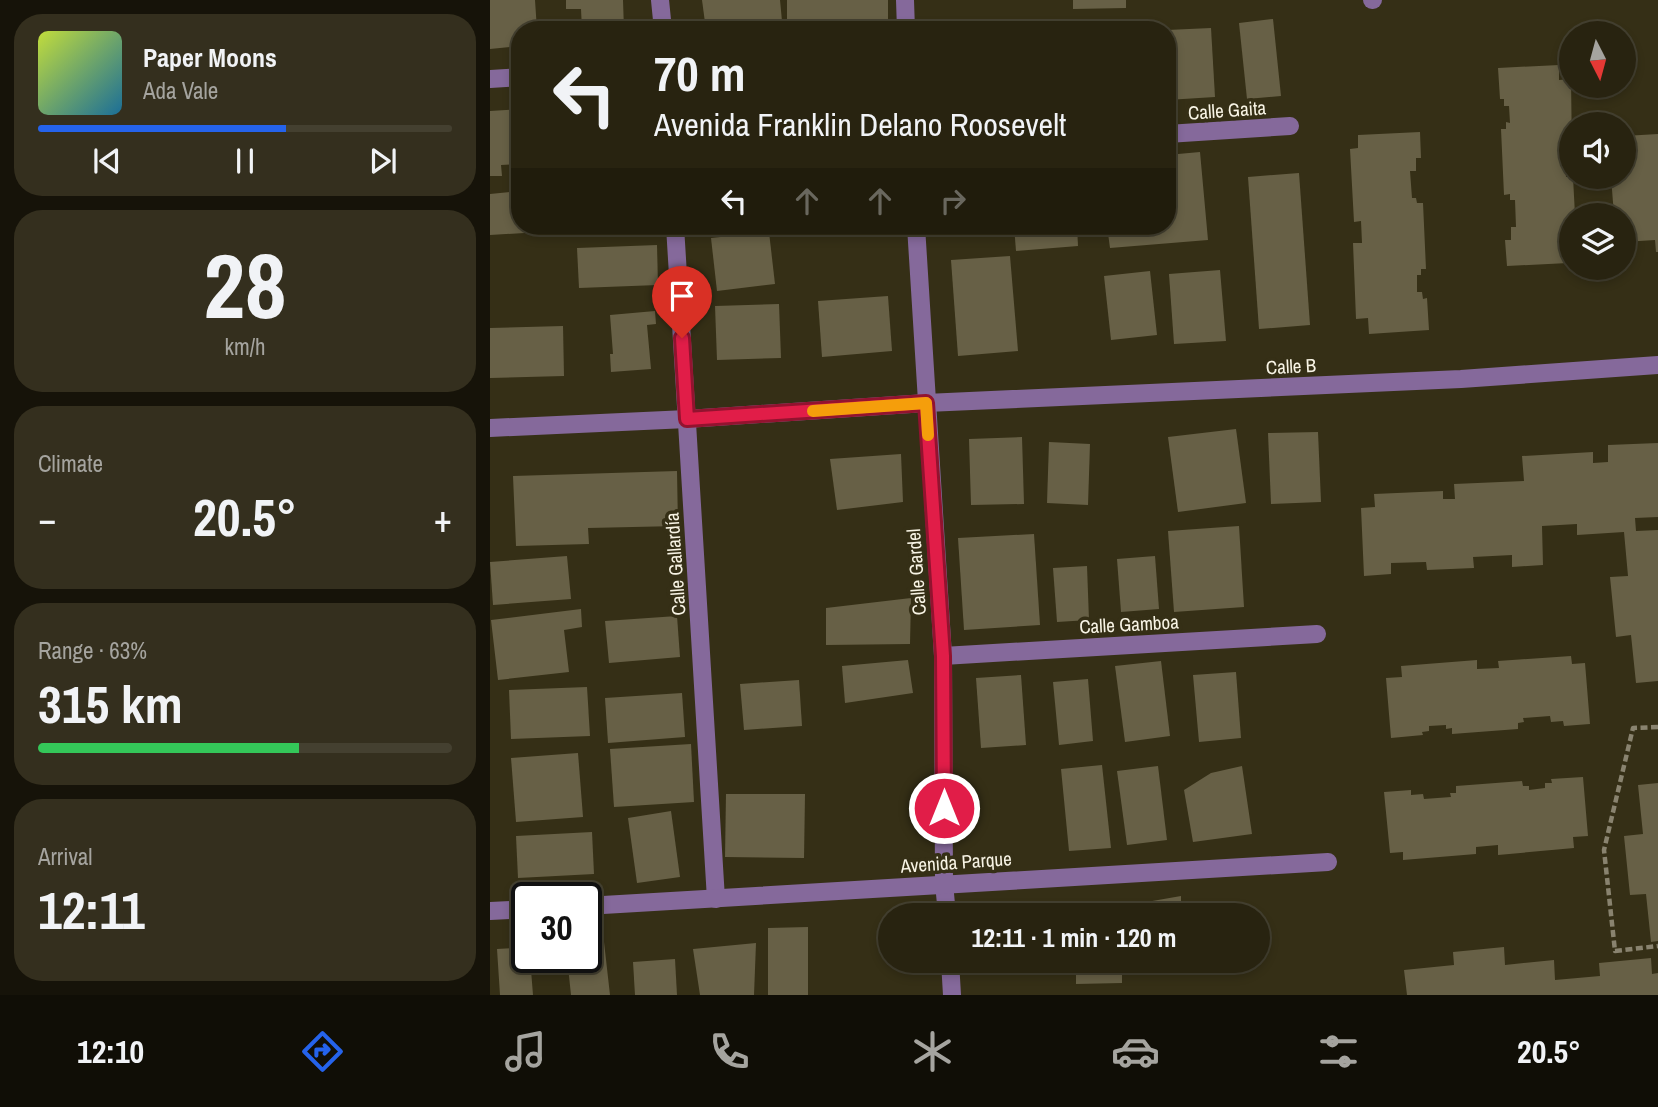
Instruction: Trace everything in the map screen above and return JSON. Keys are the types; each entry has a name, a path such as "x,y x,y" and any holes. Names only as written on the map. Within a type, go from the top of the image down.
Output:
{"street":[{"path":"660,0 662,21"},
{"path":"905,0 906,21"},
{"path":"490,79 511,78"},
{"name":"Calle Gaita","path":"1176,133 1290,126"},
{"name":"Calle Gallardía","path":"676,235 716,899"},
{"name":"Calle Gardel","path":"917,235 943,656 946,903"},
{"name":"Calle B","path":"490,428 687,419 926,403 1461,379 1658,365"},
{"name":"Calle Gamboa","path":"943,656 1317,634"},
{"name":"Avenida Parque","path":"602,905 1328,862"},
{"path":"490,911 511,910"},
{"path":"951,973 953,995"}],"path":[{"path":"1658,727 1633,728 1604,850 1615,951 1658,946"}],"building":[{"path":"490,0 535,0 536,21 511,21 511,47 490,49"},
{"path":"566,0 623,0 624,21 582,21 581,9 566,9"},
{"path":"702,0 780,0 782,21 705,21"},
{"path":"787,0 888,0 888,21 787,21"},
{"path":"1073,0 1126,0 1126,8 1073,9"},
{"path":"1273,19 1281,96 1247,99 1239,23"},
{"path":"1211,28 1215,97 1176,99 1176,30"},
{"path":"1559,65 1559,98 1571,98 1571,112 1559,112 1559,189 1574,189 1574,203 1559,203 1559,263 1507,266 1505,240 1511,240 1511,227 1516,227 1515,200 1510,200 1510,194 1504,195 1501,129 1506,129 1506,122 1510,123 1509,106 1504,106 1504,99 1500,99 1498,68"},
{"path":"511,110 511,164 501,165 502,176 490,176 490,111"},
{"path":"1420,132 1421,158 1416,158 1416,171 1410,171 1412,198 1416,198 1417,203 1423,203 1426,269 1421,269 1421,275 1417,275 1417,292 1422,292 1423,299 1427,298 1429,330 1369,334 1368,318 1356,319 1353,243 1362,243 1361,221 1354,222 1350,149 1358,148 1358,135"},
{"path":"1658,134 1658,252 1655,240 1636,241 1636,203 1613,203 1612,189 1636,189 1636,135"},
{"path":"1200,152 1208,240 1110,248 1108,235 1176,235 1176,154"},
{"path":"1299,173 1310,325 1259,329 1248,177"},
{"path":"511,192 511,234 490,235 490,194"},
{"path":"769,235 775,284 717,291 711,238"},
{"path":"1015,235 1077,235 1078,246 1016,251"},
{"path":"657,245 658,285 579,288 577,248"},
{"path":"1010,256 1018,351 958,356 951,260"},
{"path":"1220,270 1226,341 1174,344 1169,274"},
{"path":"1150,271 1157,335 1111,340 1104,276"},
{"path":"888,296 892,351 822,357 818,301"},
{"path":"779,304 781,358 717,360 715,306"},
{"path":"655,311 656,324 647,325 651,369 611,372 610,354 613,354 610,315"},
{"path":"563,326 564,376 490,378 490,328"},
{"path":"1236,429 1246,503 1178,512 1168,437"},
{"path":"1318,432 1321,502 1271,504 1268,433"},
{"path":"1022,437 1024,504 971,505 969,439"},
{"path":"1049,442 1090,444 1088,505 1047,503"},
{"path":"1658,443 1658,517 1635,518 1636,531 1658,530 1658,681 1636,683 1631,635 1616,637 1610,577 1628,576 1624,532 1577,535 1577,524 1542,526 1543,565 1512,567 1512,555 1473,557 1474,568 1427,570 1426,562 1391,563 1391,574 1364,576 1361,508 1375,507 1374,494 1443,491 1443,499 1455,499 1454,484 1524,481 1522,456 1593,452 1593,463 1608,462 1608,445"},
{"path":"901,454 903,502 837,510 830,459"},
{"path":"677,471 678,526 588,528 589,544 516,546 513,476"},
{"path":"1239,526 1244,607 1174,612 1168,531"},
{"path":"1034,534 1040,625 964,630 958,538"},
{"path":"567,556 571,599 493,605 490,562"},
{"path":"1155,556 1159,609 1121,612 1117,559"},
{"path":"1087,566 1089,620 1057,622 1053,568"},
{"path":"911,598 910,644 826,645 826,608"},
{"path":"581,609 582,627 564,630 569,672 498,680 491,620"},
{"path":"677,616 680,657 609,663 605,621"},
{"path":"1571,656 1572,664 1585,663 1590,724 1564,726 1563,721 1551,722 1550,716 1523,718 1524,722 1518,723 1518,729 1452,734 1452,728 1446,729 1446,725 1429,726 1429,731 1422,732 1423,735 1391,738 1386,678 1402,677 1401,666 1477,660 1477,669 1499,668 1498,661"},
{"path":"908,660 913,693 845,703 842,666"},
{"path":"1161,661 1170,736 1125,742 1115,666"},
{"path":"1236,672 1241,738 1199,742 1193,675"},
{"path":"1021,675 1026,745 981,748 976,678"},
{"path":"1088,679 1093,741 1059,745 1053,682"},
{"path":"799,680 802,726 744,730 740,684"},
{"path":"587,687 590,736 511,739 509,690"},
{"path":"682,693 685,737 608,743 605,698"},
{"path":"691,744 694,802 614,807 610,749"},
{"path":"578,753 583,817 516,822 511,758"},
{"path":"1102,765 1111,848 1069,851 1061,769"},
{"path":"1158,766 1167,840 1127,845 1117,771"},
{"path":"1242,766 1252,834 1193,842 1184,790 1211,773"},
{"path":"1583,777 1588,836 1573,837 1574,848 1498,855 1498,845 1476,847 1476,854 1403,860 1403,852 1390,853 1384,792 1411,790 1411,795 1423,794 1424,799 1451,797 1450,793 1456,793 1456,786 1522,781 1523,786 1529,786 1529,790 1545,788 1545,783 1552,783 1551,779"},
{"path":"1658,783 1658,941 1651,942 1646,894 1630,895 1624,836 1643,834 1638,785"},
{"path":"726,794 805,794 804,858 725,857"},
{"path":"671,811 680,877 637,883 628,818"},
{"path":"592,832 594,874 518,878 516,836"},
{"path":"1181,896 1181,903 1141,903"},
{"path":"808,927 808,995 768,995 768,928"},
{"path":"602,942 610,995 571,995 569,973 602,973"},
{"path":"756,943 754,995 700,995 693,949"},
{"path":"1504,947 1505,965 1554,960 1555,980 1600,976 1599,963 1651,958 1652,974 1658,973 1658,995 1407,995 1404,970 1454,965 1453,952"},
{"path":"511,948 511,973 531,973 533,995 500,995 497,949"},
{"path":"675,959 677,995 635,995 633,962"},
{"path":"1076,973 1122,973 1122,983 1076,984"}],"slow traffic":[{"path":"813,411 926,403 928,435"}],"route":[{"path":"682,338 687,419 926,403 943,656 944,808"}]}
